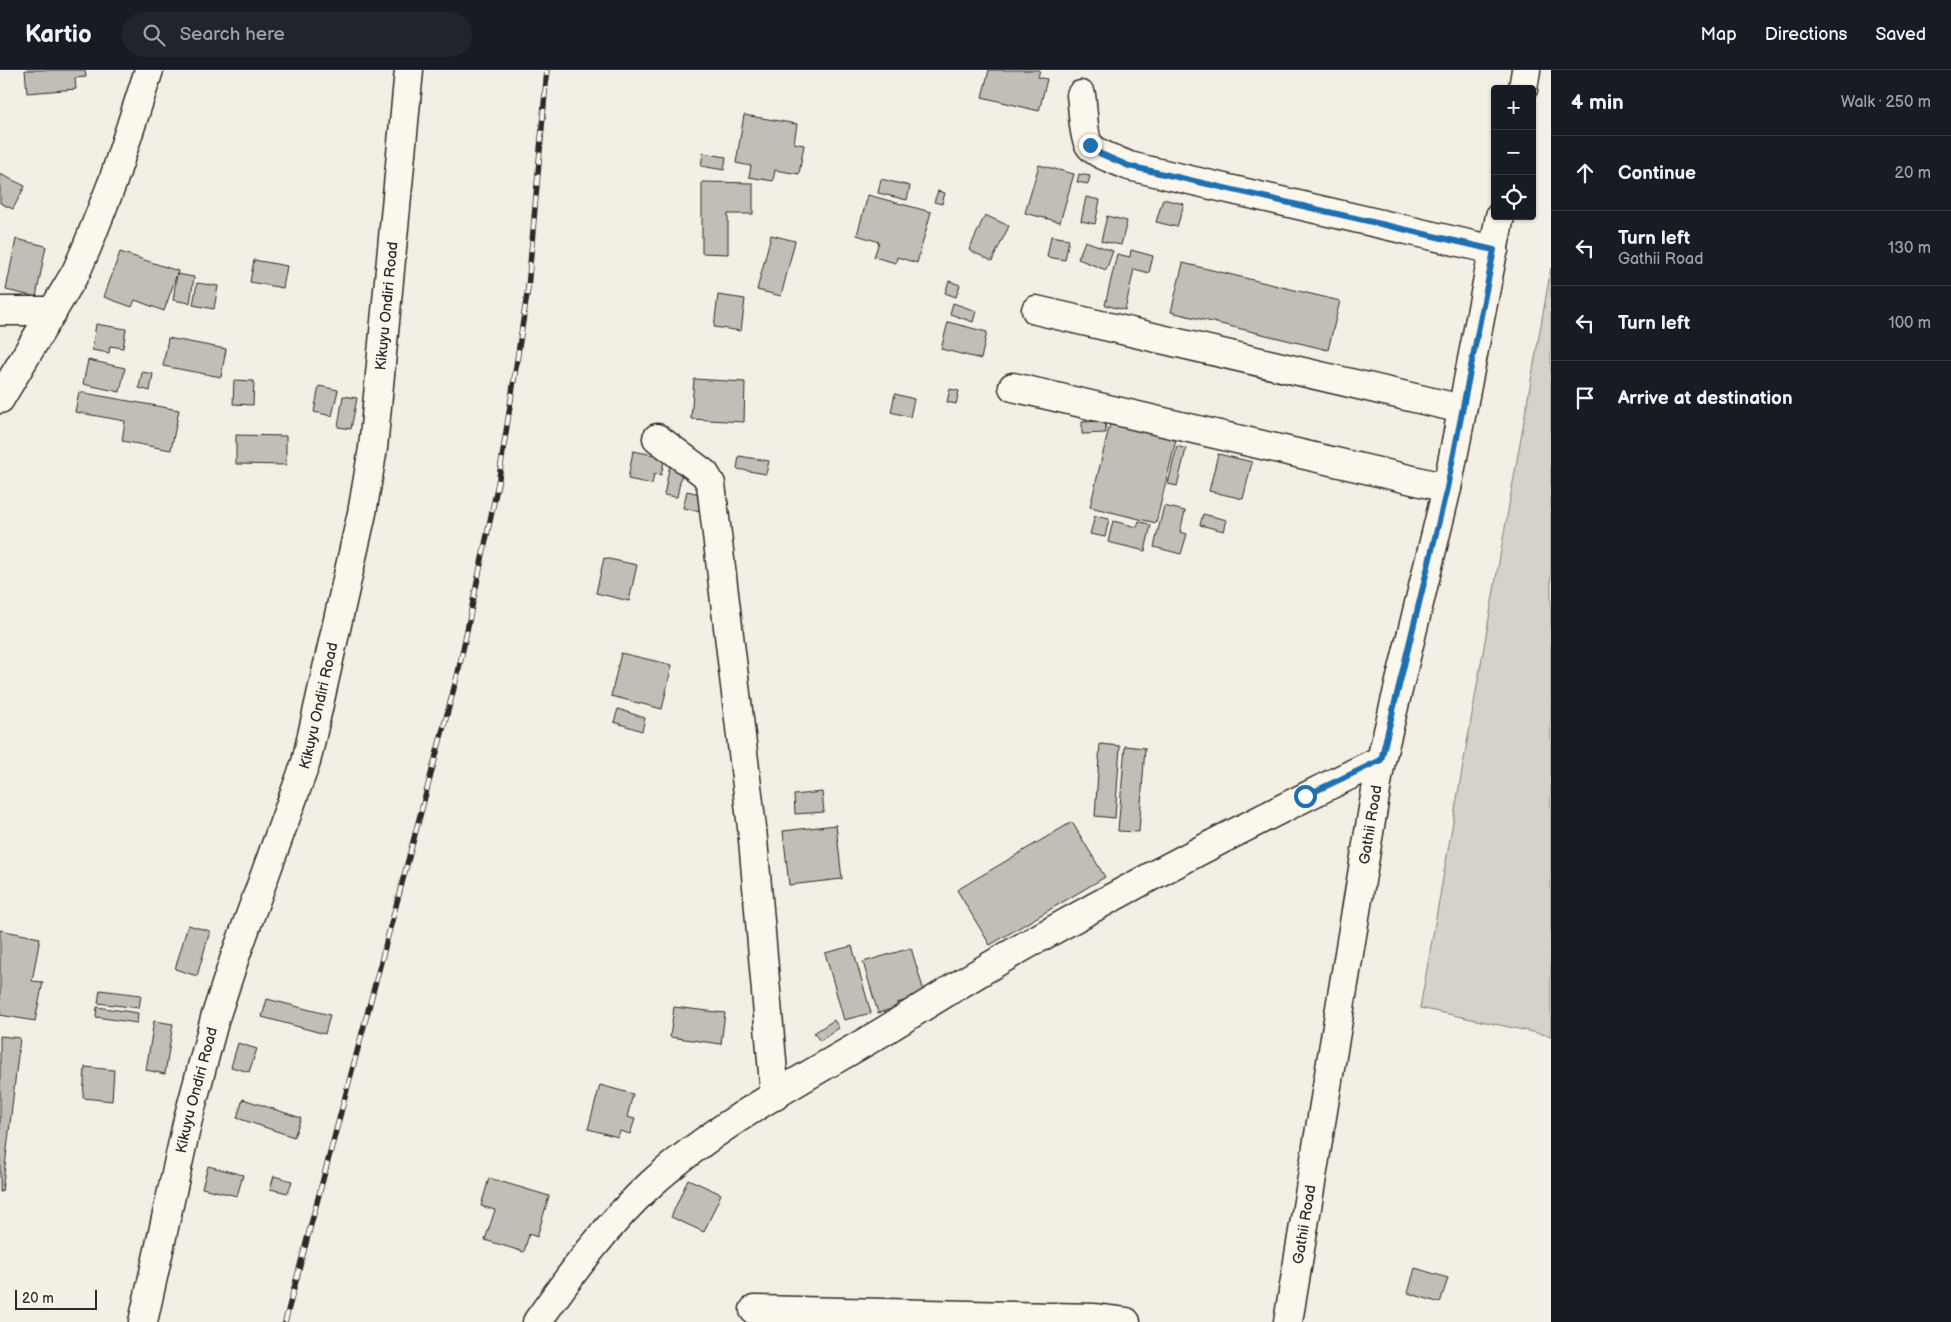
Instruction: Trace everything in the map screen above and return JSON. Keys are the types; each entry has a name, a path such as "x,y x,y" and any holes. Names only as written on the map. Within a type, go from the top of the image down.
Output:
{"street":[{"path":"0,399 76,272 97,224 126,145 149,70"},
{"name":"Kikuyu Ondiri Road","path":"143,1322 188,1119 215,1018 235,957 306,762 362,513 374,448 409,70"},
{"path":"1524,85 1526,70"},
{"path":"1081,96 1086,138 1090,145 1101,154 1129,166 1494,250"},
{"name":"Gathii Road","path":"1288,1322 1381,760 1447,488 1499,220"},
{"path":"1036,310 1462,409"},
{"path":"0,311 53,311"},
{"path":"1013,387 1447,488"},
{"path":"657,438 705,474 711,484 752,828 775,1096"},
{"path":"537,1322 606,1232 651,1184 707,1139 1028,944 1305,796 1381,760"},
{"path":"754,1310 1093,1318 1126,1322"}],"shaded area":[{"path":"1551,268 1551,1036 1420,1008"}],"building":[{"path":"25,70 85,70 86,77 75,78 76,89 27,93"},
{"path":"989,70 1040,70 1038,77 1047,79 1039,111 982,97"},
{"path":"744,115 797,124 794,143 804,145 799,174 775,170 773,181 749,177 751,166 736,163"},
{"path":"703,153 726,157 724,170 701,166"},
{"path":"1039,165 1074,174 1060,222 1025,213"},
{"path":"0,174 25,186 13,209 0,203"},
{"path":"1079,174 1090,176 1088,184 1077,182"},
{"path":"881,179 910,186 907,200 878,193"},
{"path":"702,182 753,183 753,214 728,214 728,254 702,253"},
{"path":"938,191 945,193 942,204 934,202"},
{"path":"868,195 931,212 917,263 897,257 896,263 874,257 879,242 857,235"},
{"path":"1086,197 1100,200 1095,224 1081,221"},
{"path":"1163,199 1184,204 1177,227 1156,222"},
{"path":"985,215 1009,226 992,261 969,250"},
{"path":"1107,216 1127,221 1121,245 1101,241"},
{"path":"771,235 795,241 781,296 757,290"},
{"path":"1051,236 1069,239 1065,260 1047,257"},
{"path":"16,239 46,246 36,297 6,290"},
{"path":"1085,241 1113,251 1106,270 1078,259"},
{"path":"1131,250 1153,256 1149,273 1134,269 1125,310 1105,305 1117,254 1130,257"},
{"path":"120,252 178,271 164,311 135,300 132,307 104,297"},
{"path":"254,260 287,266 283,288 250,282"},
{"path":"1183,263 1340,301 1328,350 1171,312"},
{"path":"177,274 194,277 190,303 173,300"},
{"path":"949,281 960,285 956,297 945,293"},
{"path":"197,283 218,286 214,309 193,305"},
{"path":"718,295 745,299 741,331 714,327"},
{"path":"953,303 976,311 973,322 950,314"},
{"path":"948,322 987,332 981,359 941,349"},
{"path":"96,324 126,329 123,348 110,346 109,353 92,350"},
{"path":"168,338 226,349 221,377 163,366"},
{"path":"88,360 125,368 120,392 83,384"},
{"path":"142,372 153,374 150,391 139,388"},
{"path":"694,379 745,382 744,422 691,419"},
{"path":"234,380 254,381 253,405 233,404"},
{"path":"319,386 338,390 332,416 314,412"},
{"path":"950,389 959,391 956,404 947,402"},
{"path":"79,392 179,410 171,450 122,441 125,421 75,412"},
{"path":"895,394 914,399 910,417 891,412"},
{"path":"343,396 357,398 351,429 338,427"},
{"path":"1105,421 1106,433 1082,434 1082,422"},
{"path":"1110,424 1176,440 1156,523 1090,507"},
{"path":"236,435 286,436 286,465 236,464"},
{"path":"1177,446 1186,449 1177,486 1168,484"},
{"path":"633,451 665,457 661,475 654,474 652,484 628,479"},
{"path":"1218,454 1252,462 1243,499 1209,491"},
{"path":"739,456 769,461 766,474 737,469"},
{"path":"670,464 683,467 677,497 664,495"},
{"path":"687,491 704,495 701,511 683,508"},
{"path":"1164,506 1185,511 1180,532 1187,534 1181,554 1154,547"},
{"path":"1203,514 1227,520 1224,531 1200,525"},
{"path":"1095,516 1109,519 1105,537 1090,534"},
{"path":"1113,521 1137,527 1139,521 1151,525 1145,551 1108,542"},
{"path":"604,558 637,565 629,601 596,593"},
{"path":"621,653 672,665 662,709 611,696"},
{"path":"618,709 645,718 642,731 614,722"},
{"path":"1100,744 1120,746 1115,818 1095,816"},
{"path":"1125,746 1145,748 1139,832 1118,831"},
{"path":"822,792 824,812 795,814 794,795"},
{"path":"1072,822 1105,877 990,945 957,890"},
{"path":"836,825 842,879 789,885 783,831"},
{"path":"188,925 210,931 197,976 175,969"},
{"path":"0,930 40,938 32,981 43,982 35,1021 0,1015"},
{"path":"852,946 871,1013 844,1020 825,953"},
{"path":"911,948 925,995 897,1003 898,1007 878,1013 863,962"},
{"path":"100,990 141,995 139,1008 98,1003"},
{"path":"267,999 330,1015 325,1034 262,1017"},
{"path":"97,1007 138,1013 137,1023 96,1017"},
{"path":"674,1007 725,1013 721,1044 670,1037"},
{"path":"834,1020 839,1028 820,1041 814,1033"},
{"path":"154,1021 173,1024 165,1074 146,1070"},
{"path":"0,1036 20,1038 2,1192 0,1192"},
{"path":"238,1043 257,1049 249,1072 231,1067"},
{"path":"85,1067 114,1070 112,1101 83,1098"},
{"path":"600,1085 633,1094 627,1117 635,1119 630,1134 620,1131 618,1137 588,1129"},
{"path":"243,1099 301,1118 294,1137 237,1118"},
{"path":"208,1166 243,1175 237,1196 202,1188"},
{"path":"274,1176 292,1181 288,1193 270,1189"},
{"path":"489,1178 549,1196 537,1237 529,1234 524,1252 485,1240 495,1210 481,1206"},
{"path":"688,1179 721,1194 704,1232 671,1217"},
{"path":"1415,1268 1448,1278 1440,1303 1408,1293"}],"railway":[{"path":"285,1322 458,673 499,478 528,288 547,70"}],"route":[{"path":"1090,145 1101,154 1129,166 1494,250 1447,488 1381,760 1305,796"}]}
